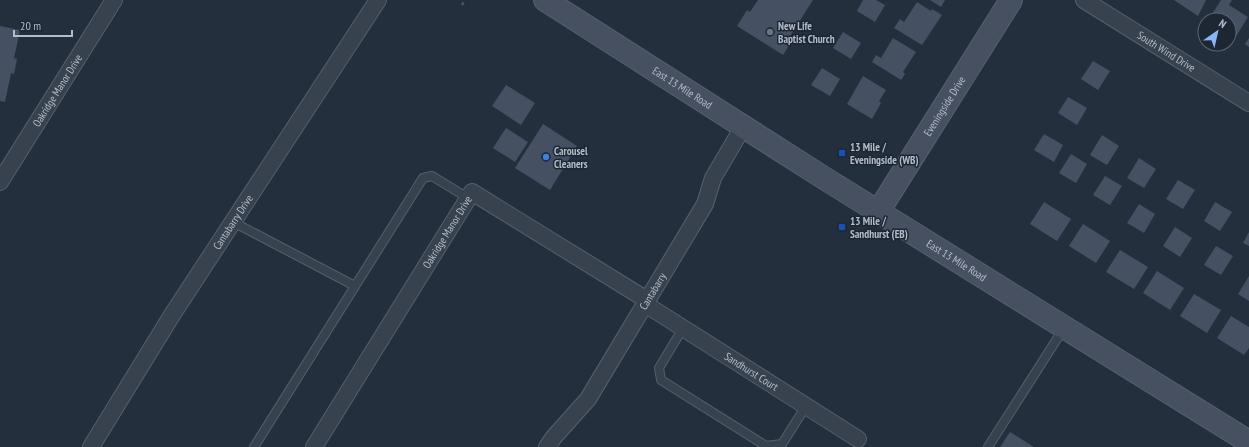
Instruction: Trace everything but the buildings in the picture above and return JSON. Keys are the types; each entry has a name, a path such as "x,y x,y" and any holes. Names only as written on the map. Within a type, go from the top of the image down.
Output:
{"main road":[{"name":"East 13 Mile Road","path":"545,0 878,212 1249,442"},
{"name":"Eveningside Drive","path":"878,212 1011,0"}],"street":[{"name":"Oakridge Manor Drive","path":"0,182 114,0"},
{"name":"Cantabarry Drive","path":"92,447 172,316 378,0"},
{"name":"South Wind Drive","path":"1084,0 1249,103"},
{"name":"Cantabarry","path":"547,447 554,436 588,399 705,204 713,178 743,126"},
{"name":"Oakridge Manor Drive","path":"314,447 472,192 646,302"},
{"name":"Sandhurst Court","path":"646,302 683,328 858,439"}],"lane":[{"path":"254,447 423,178 432,176 468,198"},
{"path":"233,222 355,286"},
{"path":"988,447 1064,327"},
{"path":"683,328 659,368 661,380 766,446 782,444 806,406"}],"path":[{"path":"462,5 465,0"}],"place":[{"name":"New Life Baptist Church","path":"770,32"},
{"name":"13 Mile / Eveningside (WB)","path":"842,153"},
{"name":"Carousel Cleaners","path":"546,157"},
{"name":"13 Mile / Sandhurst (EB)","path":"842,227"}]}
